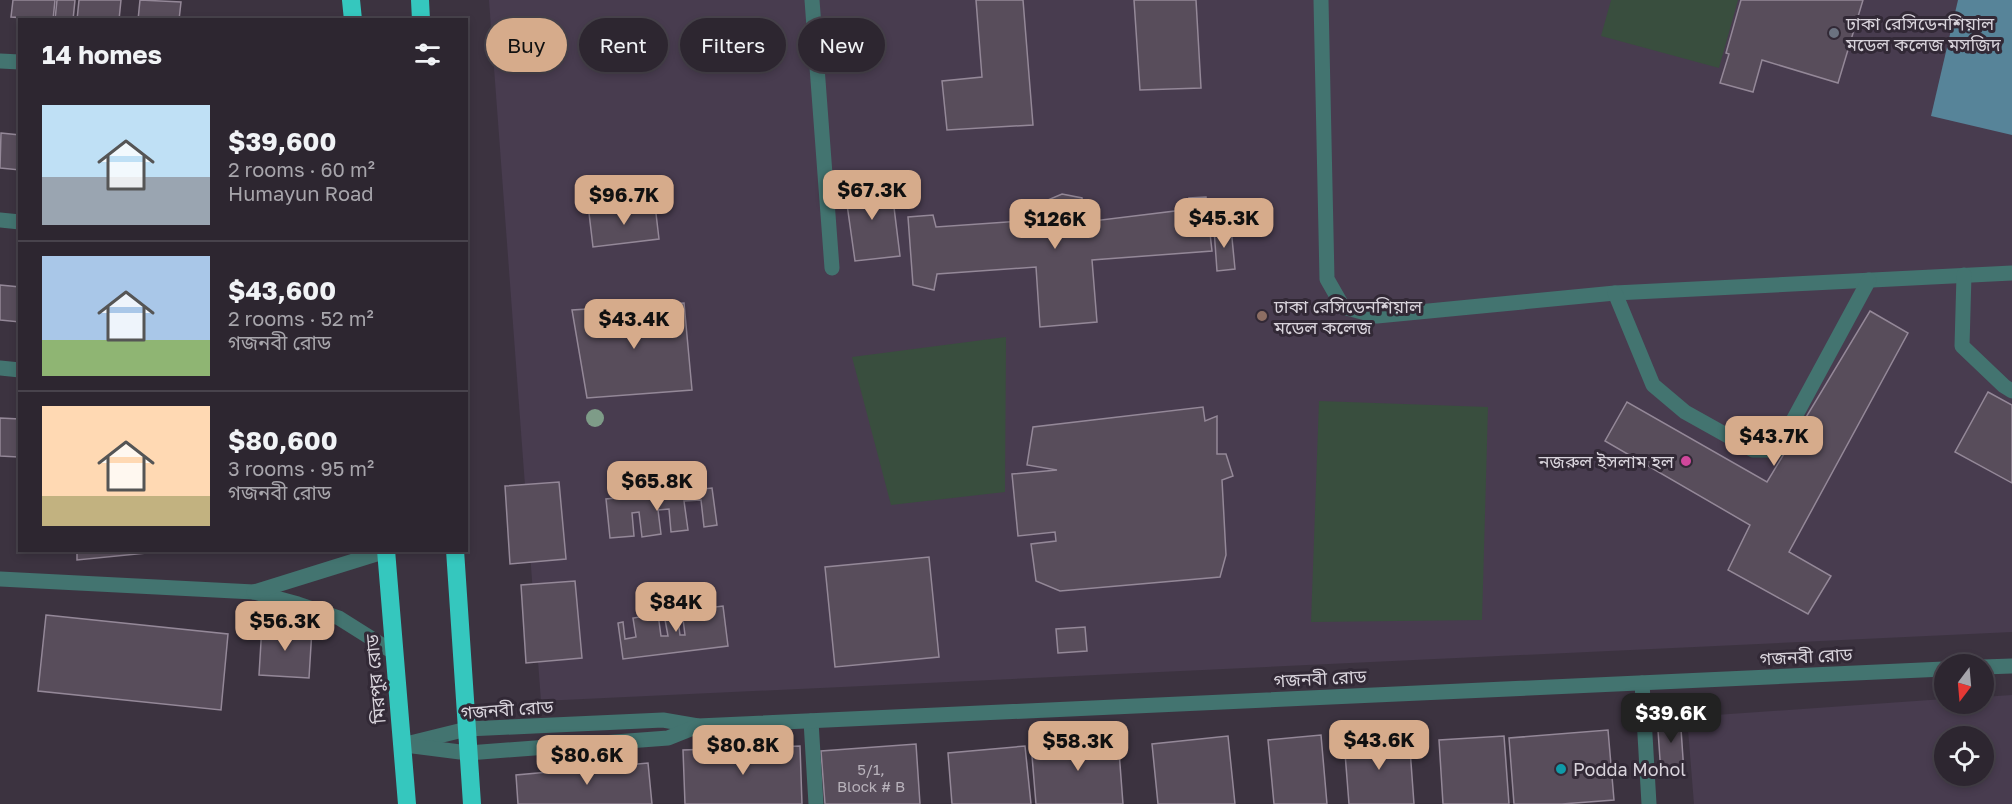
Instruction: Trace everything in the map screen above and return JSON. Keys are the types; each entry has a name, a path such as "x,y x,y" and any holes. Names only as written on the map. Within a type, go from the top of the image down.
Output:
{"highway":[{"path":"351,0 352,18"},
{"path":"420,0 421,18"},
{"name":"মিরপুর রোড","path":"386,552 407,804"},
{"path":"455,552 472,804"}],"street":[{"path":"812,0 831,268"},
{"path":"1321,0 1327,279 1343,307 1377,316 1615,293 2012,273"},
{"path":"0,61 18,62"},
{"path":"0,220 18,222"},
{"path":"1964,275 1962,346 2012,391"},
{"path":"1615,293 1653,385 1685,412 1753,450 1777,450 1869,280"},
{"path":"0,368 18,370"},
{"path":"254,592 383,552"},
{"path":"0,579 254,592 339,618 393,652"},
{"path":"1994,667 2012,666"},
{"name":"গজনবী রোড","path":"402,745 467,729 663,720 698,726 1934,669"},
{"path":"1642,683 1649,804"},
{"path":"811,721 816,804"},
{"name":"গজনবী রোড","path":"402,745 468,753 668,738 698,726"}],"shaded area":[{"name":"ঢাকা রেসিডেনশিয়াল মডেল কলেজ","path":"489,0 2012,0 2012,632 541,701 494,72 567,72 567,18 490,18"},
{"path":"2012,695 2012,804 1694,804 1687,717 1934,700 1934,714 1994,714 1994,696"}],"green space":[{"path":"1611,0 1738,0 1719,68 1601,36"},
{"path":"1006,337 1005,492 891,505 852,357"},
{"path":"1319,401 1488,407 1482,620 1311,622"}],"water":[{"path":"1958,0 2012,0 2012,135 1931,116"}],"building":[{"path":"13,0 55,0 53,18 11,17"},
{"path":"57,0 75,0 73,18 55,18"},
{"path":"79,0 121,0 119,18 77,18"},
{"path":"140,0 181,2 179,18 138,18"},
{"path":"976,0 1023,0 1033,125 947,130 942,81 982,77"},
{"path":"1134,0 1196,0 1201,88 1140,90"},
{"path":"1741,0 1863,0 1838,83 1762,60 1753,92 1720,83"},
{"path":"1,133 18,135 18,170 0,168"},
{"path":"844,183 891,183 900,256 855,261"},
{"path":"1062,194 1082,198 1085,222 1191,209 1189,198 1206,197 1212,251 1092,260 1097,322 1040,327 1036,267 937,274 934,290 913,285 908,217 933,215 936,227 1036,220 1036,205"},
{"path":"655,205 659,239 593,247 589,213"},
{"path":"1231,228 1235,269 1217,271 1214,229"},
{"path":"0,285 18,287 18,322 0,320"},
{"path":"684,303 692,390 587,398 572,310"},
{"name":"নজরুল ইসলাম হল","path":"1870,311 1908,333 1789,552 1831,576 1808,614 1728,570 1750,525 1605,441 1627,402 1767,482"},
{"path":"1988,392 2012,405 2012,483 1955,452"},
{"path":"1203,407 1205,421 1217,416 1217,454 1226,454 1233,476 1222,480 1226,555 1220,577 1060,591 1036,581 1031,544 1056,541 1055,532 1018,536 1012,474 1057,470 1027,465 1033,427"},
{"path":"0,418 18,419 18,457 0,456"},
{"path":"559,482 566,559 510,564 505,486"},
{"path":"712,488 717,525 704,527 701,500 684,501 688,530 671,532 669,509 658,510 661,534 642,537 639,512 632,513 634,536 610,538 606,499"},
{"path":"77,552 157,552 77,560"},
{"path":"929,557 939,657 835,667 825,567"},
{"path":"575,581 582,658 526,663 521,585"},
{"path":"723,606 728,646 623,659 618,623 623,622 625,639 636,637 633,618 658,614 661,636 668,636 664,614 677,612 680,635 685,635 682,611"},
{"path":"46,615 228,634 221,710 38,691"},
{"path":"262,625 312,629 309,678 259,675"},
{"path":"1085,627 1087,651 1058,653 1056,629"},
{"path":"1680,714 1684,773 1661,774 1657,716"},
{"name":"Podda Mohol","path":"1608,730 1614,800 1562,804 1514,804 1509,738"},
{"path":"1321,735 1327,804 1274,804 1268,740"},
{"path":"1409,735 1414,804 1349,804 1344,740"},
{"path":"1228,736 1235,804 1158,804 1152,744"},
{"path":"1504,736 1509,804 1443,804 1439,740"},
{"path":"1118,738 1123,804 1036,804 1031,744"},
{"path":"916,744 920,804 825,804 821,751"},
{"path":"800,746 802,804 685,804 683,750"},
{"path":"1025,746 1031,804 952,804 948,753"},
{"path":"648,763 652,804 518,804 516,775"}],"place":[{"name":"ঢাকা রেসিডেনশিয়াল মডেল কলেজ মসজিদ","path":"1834,33"},
{"name":"ঢাকা রেসিডেনশিয়াল মডেল কলেজ","path":"1262,316"},
{"name":"নজরুল ইসলাম হল","path":"1686,461"},
{"name":"Podda Mohol","path":"1561,769"}]}
